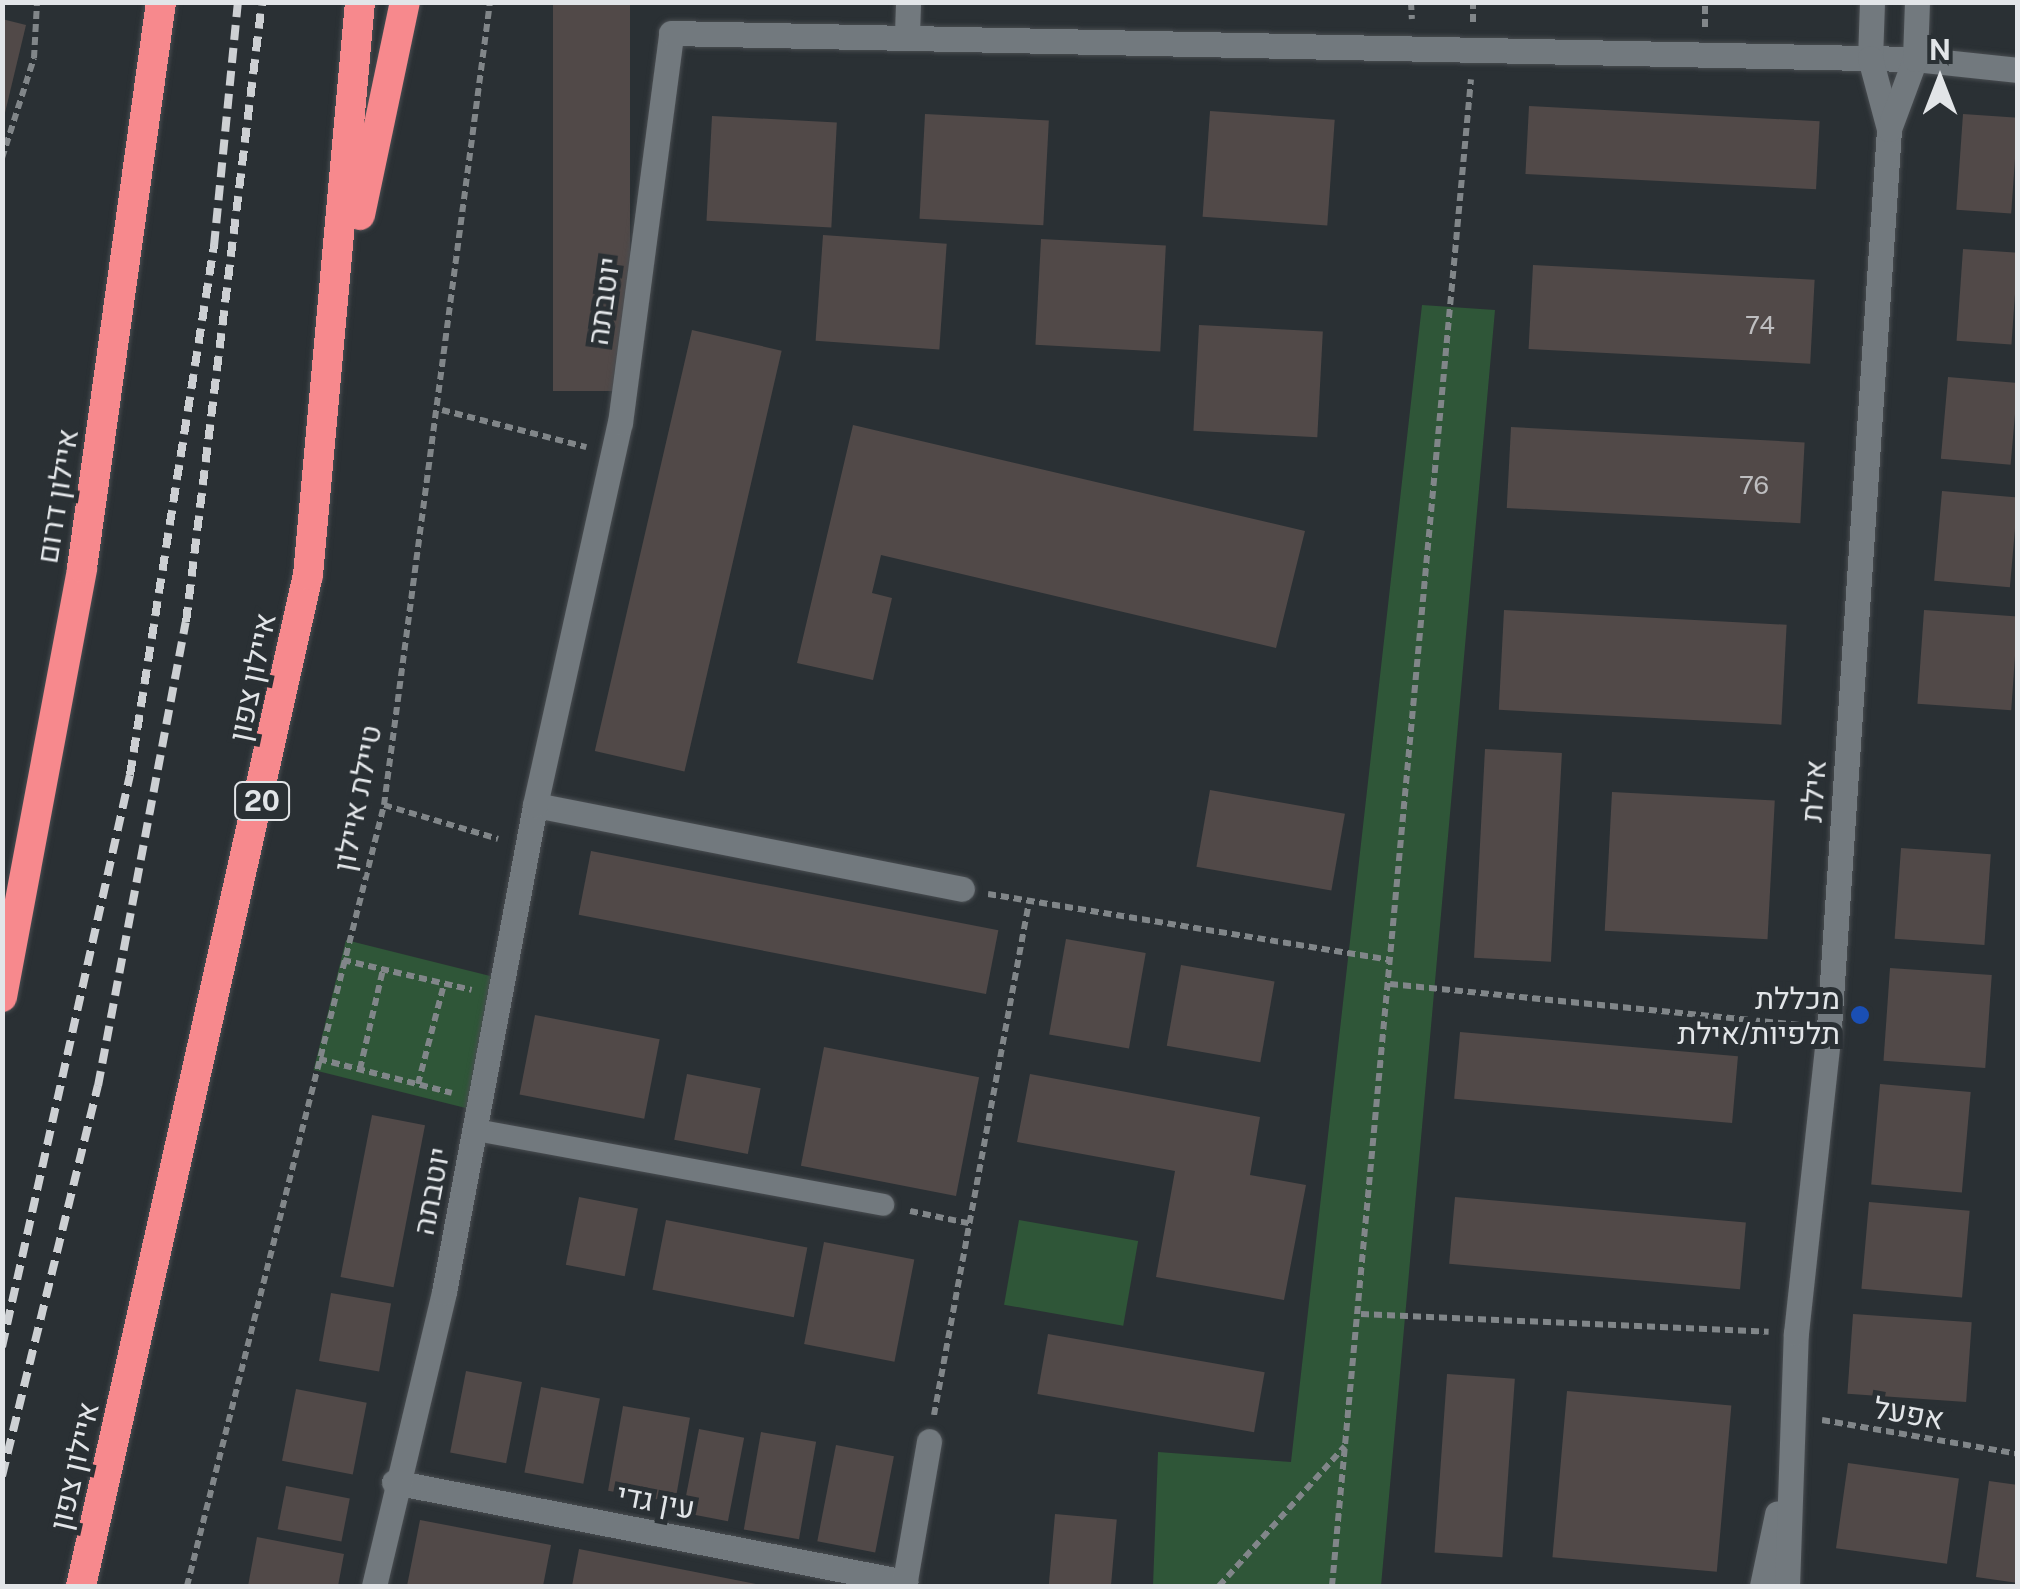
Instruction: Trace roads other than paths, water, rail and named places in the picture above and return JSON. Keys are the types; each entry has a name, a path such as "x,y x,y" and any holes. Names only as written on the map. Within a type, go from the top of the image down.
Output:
{"highway":[{"name":"איילון דרום","path":"2,997 82,568 161,2"},
{"name":"איילון צפון","path":"82,1586 295,644 337,325 360,2"},
{"path":"337,325 405,2"}],"street":[{"path":"908,2 907,32 1434,55 1473,47 1915,59 2018,70"},
{"name":"אילת","path":"1872,2 1870,58 1889,129"},
{"name":"אילת","path":"1787,1586 1796,1333 1830,1028 1889,129 1915,59 1917,2"},
{"name":"יוטבתה","path":"374,1586 394,1482 444,1292 535,805 613,453 671,33 907,32"},
{"path":"535,805 962,889"},
{"name":"עין גדי","path":"394,1482 905,1584 929,1441"},
{"name":"אילת","path":"1762,1586 1790,1456"}],"lane":[{"path":"476,1130 883,1205"}],"railway":[{"path":"2,1347 130,775 214,246 238,2"},
{"path":"2,1476 98,1086 186,622 262,2"}],"place":[{"name":"מכללת תלפיות/אילת","path":"1860,1015"}]}
